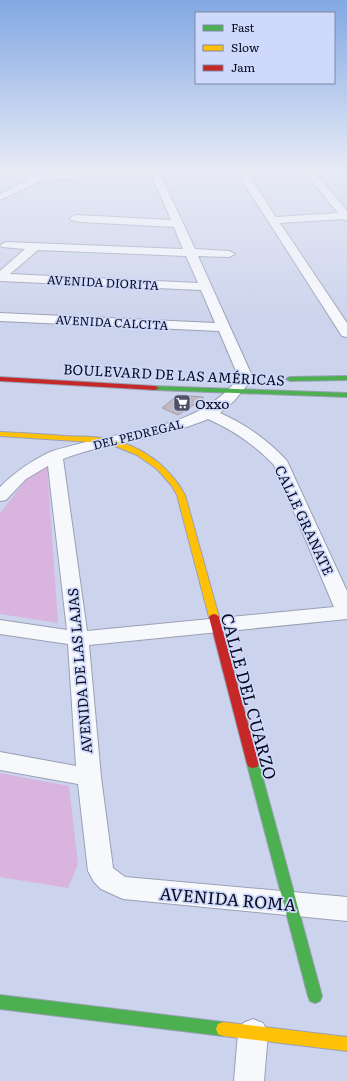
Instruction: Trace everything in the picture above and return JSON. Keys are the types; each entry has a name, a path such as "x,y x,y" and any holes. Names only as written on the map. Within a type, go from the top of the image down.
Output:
{"street":[{"path":"135,221 179,224"},
{"path":"298,221 276,223 347,333"},
{"name":"DEL PEDREGAL","path":"0,496 30,468 55,456 107,441 175,426 208,413 235,392 246,378 190,253 179,224"},
{"path":"6,245 229,254"},
{"path":"0,277 35,246"},
{"name":"AVENIDA DIORITA","path":"0,277 205,287"},
{"name":"AVENIDA CALCITA","path":"0,317 223,327"},
{"name":"BOULEVARD DE LAS AMÉRICAS","path":"284,379 314,380 347,378"},
{"name":"BOULEVARD DE LAS AMÉRICAS","path":"0,379 235,392 347,396"},
{"path":"314,380 317,395"},
{"name":"CALLE GRANATE","path":"208,413 236,427 265,446 281,464 347,613"},
{"name":"CALLE DEL CUARZO","path":"0,434 107,441 120,444 146,457 163,470 176,484 193,540 214,625 315,996"},
{"name":"AVENIDA DE LAS LAJAS","path":"55,456 78,639 89,777 101,871 111,883"},
{"path":"0,627 78,639 347,613"},
{"path":"0,761 89,777"},
{"name":"AVENIDA ROMA","path":"111,883 123,888 347,909"},
{"path":"0,1002 347,1044"},
{"path":"249,1081 253,1033"}],"shaded area":[{"path":"47,463 58,623 0,614 0,513 36,468"},
{"path":"0,773 69,786 78,864 68,888 0,877"}],"building":[{"name":"Oxxo","path":"178,395 203,397 203,399 178,415 162,408"}],"traffic: fast":[{"path":"290,379 347,378"},
{"path":"155,388 347,395"},
{"path":"253,764 315,996"},
{"path":"0,1002 223,1029"}],"traffic: slow":[{"path":"0,434 107,441 129,448 160,467 181,495 214,617"},
{"path":"223,1029 347,1044"}],"traffic: jam":[{"path":"0,379 155,388"},
{"path":"214,617 253,764"}],"place":[{"name":"Oxxo","path":"182,403"}]}
